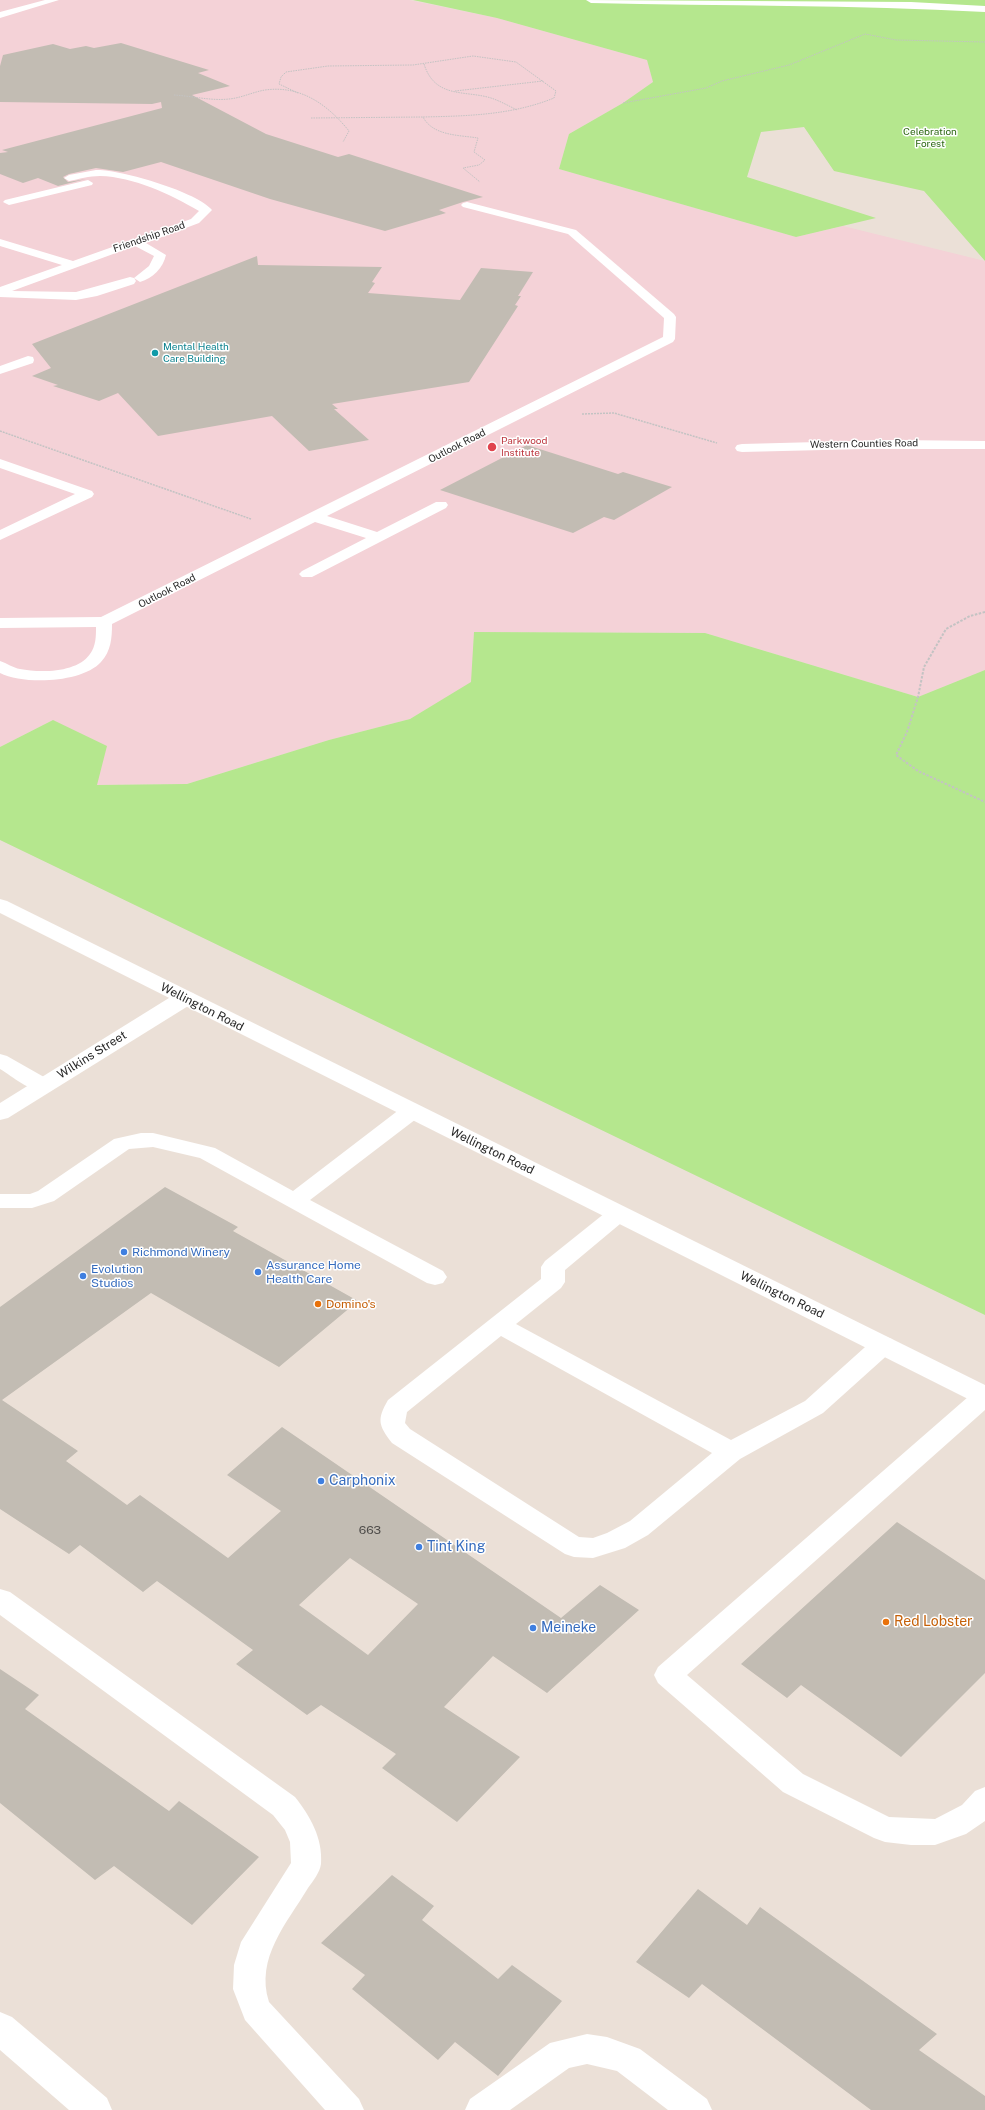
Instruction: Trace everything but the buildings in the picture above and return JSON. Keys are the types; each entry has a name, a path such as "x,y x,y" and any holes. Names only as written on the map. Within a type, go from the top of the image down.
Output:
{"street":[{"path":"591,0 746,4 912,5 985,9"},
{"name":"Western Counties Road","path":"742,448 823,444 905,443 985,445"},
{"name":"Wellington Road","path":"0,906 985,1396"},
{"name":"Wilkins Street","path":"0,1113 185,998"},
{"path":"0,2028 95,2110"}],"lane":[{"path":"0,15 55,0"},
{"name":"Friendship Road","path":"0,292 71,264 195,221 206,210 188,199 134,179 101,172 70,178"},
{"name":"Friendship Road","path":"4,203 118,176"},
{"name":"Friendship Road","path":"4,203 8,195 46,183"},
{"name":"Outlook Road","path":"0,625 104,622 669,339 670,317 572,232 467,205"},
{"path":"0,242 71,264"},
{"path":"0,292 76,296 94,293 135,279 150,272 158,264 160,255 136,242"},
{"path":"0,370 28,360"},
{"path":"0,463 87,494 0,536"},
{"path":"307,574 442,505"},
{"path":"314,517 378,537"},
{"path":"0,666 11,672 31,675 57,674 78,670 96,659 104,644 104,622"},
{"path":"0,1060 43,1086"},
{"path":"294,1201 412,1111"},
{"path":"0,1201 32,1201 46,1196 122,1144 141,1140 164,1141 207,1153 435,1277"},
{"path":"618,1214 553,1267 553,1282 397,1406 392,1416 392,1426 402,1436 574,1547 593,1548 616,1540 639,1528 731,1452 814,1407 883,1345"},
{"path":"499,1325 731,1452"},
{"path":"981,1812 955,1825 935,1832 911,1832 885,1829 793,1783 668,1675 985,1396"},
{"path":"0,1600 284,1806 297,1823 305,1842 306,1865 257,1942 250,1965 249,1989 256,2010 347,2110"},
{"path":"482,2110 562,2054 587,2049 607,2052 628,2060 695,2110"}],"path":[{"path":"623,103 706,88 722,81 789,65 795,61 865,34 879,38 903,40 985,42"},
{"path":"310,118 340,118 422,118 484,115 517,110 539,104 554,98 556,91 543,80 516,62 473,56 424,64 328,66 286,72 281,76 279,84 298,93 319,100 340,118 349,131 343,142"},
{"path":"424,64 428,77 451,92 491,98 517,110"},
{"path":"451,92 543,80"},
{"path":"174,96 190,96 202,100 230,99 268,90 298,93"},
{"path":"422,118 424,123 436,130 478,138 474,152 485,160 479,165 463,168 481,182"},
{"path":"576,414 614,412 720,444"},
{"path":"0,431 253,519"},
{"path":"985,612 970,616 946,629 924,666 918,697 907,732 896,755 918,771 985,802"}],"shaded area":[{"name":"Parkwood Institute","path":"0,0 409,0 497,18 647,60 653,82 623,103 569,134 559,169 796,237 843,226 985,261 985,670 918,697 705,633 474,632 472,682 410,719 329,740 187,784 97,785 53,720 0,747"}],"green space":[{"name":"Celebration Forest","path":"413,0 985,0 985,261 924,191 834,171 804,127 761,132 747,177 876,218 796,237 559,169 569,134 623,103 653,82 647,60 497,18"},
{"path":"474,632 705,633 918,697 985,670 985,1315 0,840 0,747 53,720 107,746 97,785 187,784 329,740 410,719 471,682"}],"place":[{"name":"Mental Health Care Building","path":"155,353"},
{"name":"Parkwood Institute","path":"492,447"},
{"name":"Richmond Winery","path":"124,1252"},
{"name":"Assurance Home Health Care","path":"258,1272"},
{"name":"Evolution Studios","path":"83,1276"},
{"name":"Domino's","path":"318,1304"},
{"name":"Carphonix","path":"321,1481"},
{"name":"Tint King","path":"419,1547"},
{"name":"Red Lobster","path":"886,1622"},
{"name":"Meineke","path":"533,1628"}]}
